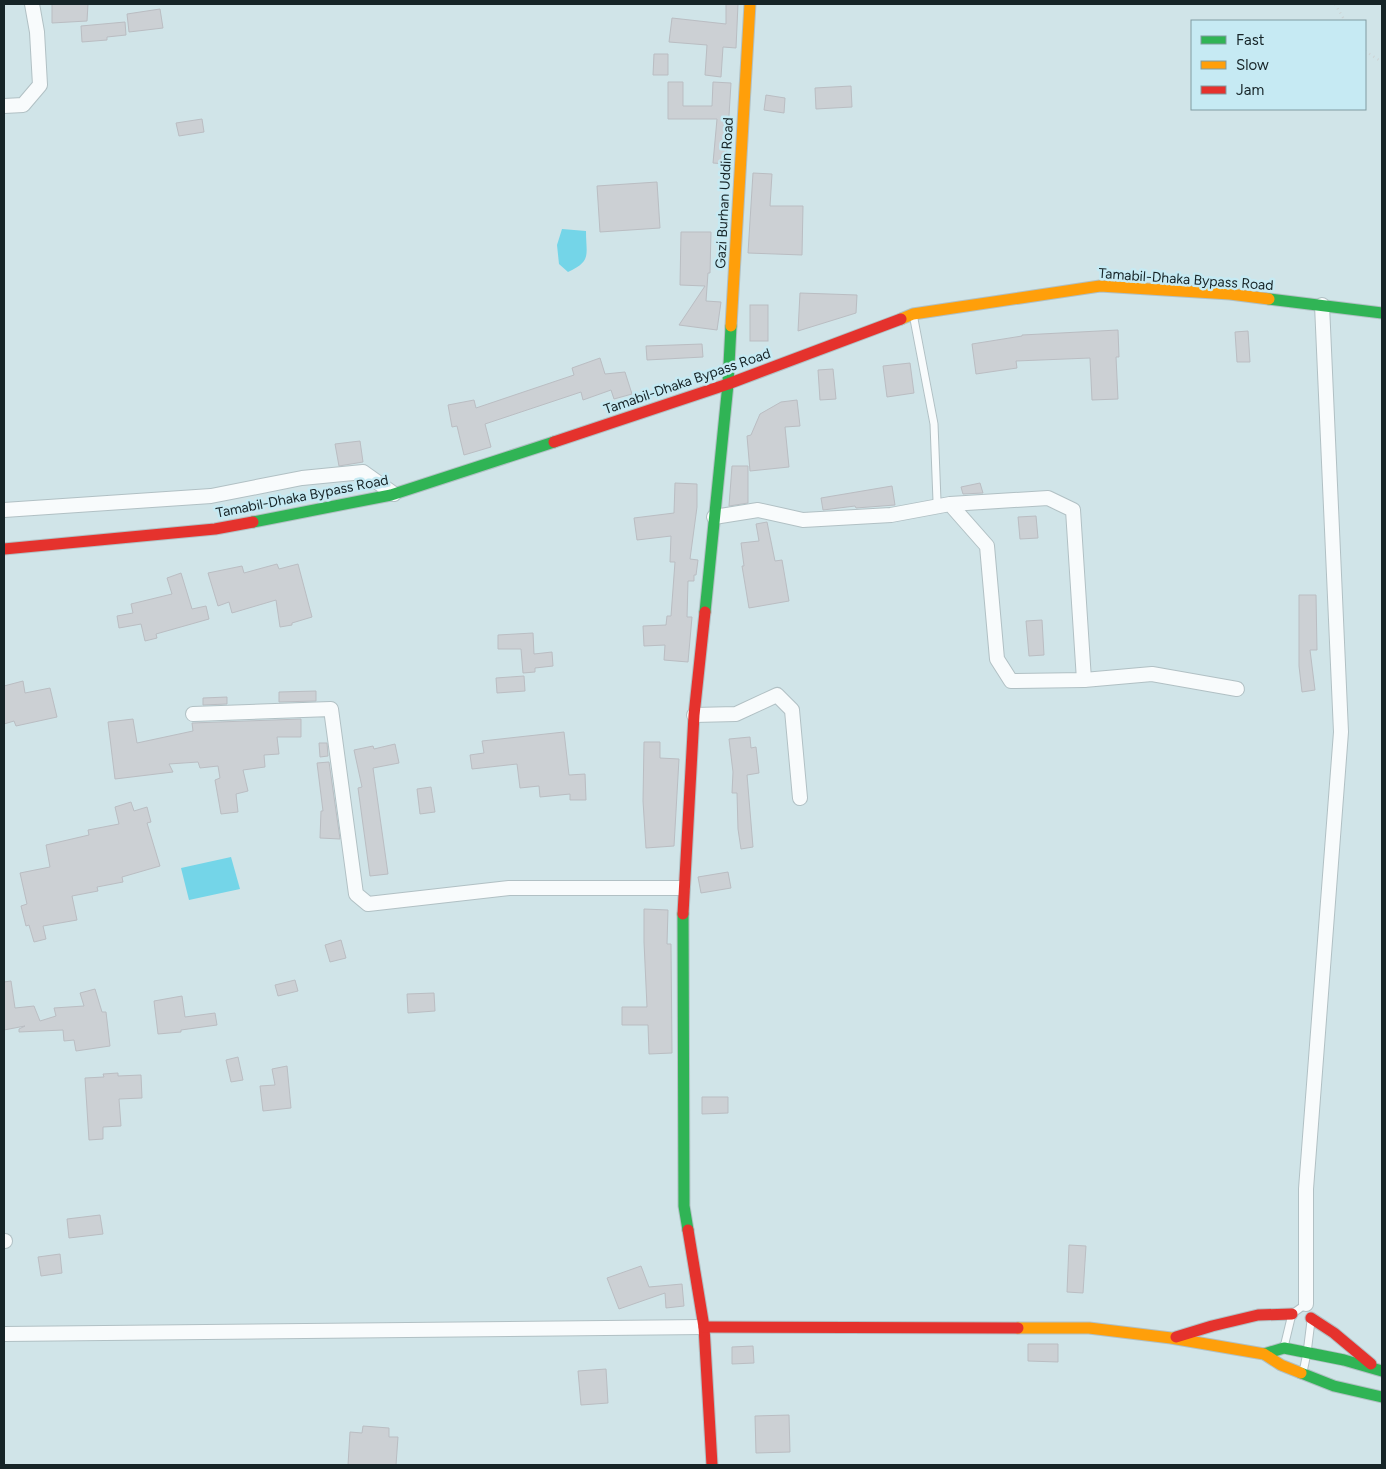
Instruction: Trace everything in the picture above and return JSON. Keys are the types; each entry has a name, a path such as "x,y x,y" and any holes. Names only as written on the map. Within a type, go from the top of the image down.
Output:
{"main road":[{"name":"Gazi Burhan Uddin Road","path":"712,1465 704,1327 684,1206 683,888 694,715 728,384 750,4"},
{"name":"Tamabil-Dhaka Bypass Road","path":"4,549 215,529 394,494 728,384 913,314 1100,286 1230,294 1382,313"},
{"path":"1171,1338 1258,1315 1292,1314"},
{"path":"1311,1318 1326,1326 1381,1371"},
{"path":"704,1327 1089,1328 1171,1338 1264,1354 1281,1365 1334,1386 1382,1397"},
{"path":"1264,1354 1284,1348 1344,1360 1381,1371"}],"street":[{"path":"4,106 23,105 40,85 37,32 32,4"},
{"path":"1306,1304 1306,1189 1341,732 1322,305"},
{"path":"4,510 211,496 302,478 363,472 394,494"},
{"path":"714,517 758,510 803,520 813,520 891,515 944,503 1048,498 1073,510 1084,680"},
{"path":"944,503 987,546 998,659 1011,681 1084,680 1152,674 1237,689"},
{"path":"694,715 736,714 777,695 792,710 800,798"},
{"path":"192,714 331,709 356,894 368,904 509,888 683,888"},
{"path":"4,1334 704,1327"}],"lane":[{"path":"913,314 934,424 944,503"},
{"path":"1281,1365 1292,1314 1306,1304 1311,1318 1303,1373"}],"path":[{"path":"1335,4 1344,20"},
{"path":"1366,51 1382,62"}],"water":[{"path":"562,229 586,231 587,252 584,261 568,272 559,264 557,245"},
{"path":"231,857 240,889 189,900 181,868"}],"building":[{"path":"52,4 88,4 87,21 52,23"},
{"path":"726,4 738,4 736,48 723,47 721,77 705,75 707,45 669,42 672,18 726,24"},
{"path":"160,9 163,28 129,32 127,14"},
{"path":"125,22 126,35 107,37 107,40 82,42 81,26"},
{"path":"654,54 668,54 668,75 653,75"},
{"path":"668,82 683,82 683,106 712,106 713,82 731,83 726,164 713,163 717,119 668,119"},
{"path":"851,86 852,107 816,109 815,88"},
{"path":"766,95 785,98 784,113 764,110"},
{"path":"202,119 204,132 179,136 176,123"},
{"path":"753,173 772,174 770,206 803,206 802,255 748,253"},
{"path":"657,182 660,228 600,232 597,186"},
{"path":"681,232 711,232 710,273 708,273 706,301 721,302 717,330 679,325 705,286 680,285"},
{"path":"800,293 857,295 856,313 798,331"},
{"path":"750,305 768,305 768,341 750,341"},
{"path":"1118,330 1119,357 1116,357 1118,399 1092,400 1090,358 1016,361 1017,368 976,374 972,344 1022,335"},
{"path":"1248,331 1250,362 1237,362 1235,332"},
{"path":"702,344 703,357 647,360 646,346"},
{"path":"600,358 605,374 625,372 632,394 614,399 611,390 583,400 581,392 485,424 491,447 464,455 457,426 452,427 448,405 474,400 476,408 574,375 572,368"},
{"path":"910,363 914,393 887,397 883,366"},
{"path":"833,369 836,399 820,400 818,370"},
{"path":"797,400 800,426 785,427 789,467 750,471 747,436 751,435 760,414 781,402"},
{"path":"360,441 363,462 339,466 335,444"},
{"path":"732,466 748,466 748,503 729,506"},
{"path":"675,483 697,484 697,507 690,559 698,560 694,581 688,581 687,617 692,617 688,662 664,660 665,645 644,646 643,626 666,625 667,616 671,616 675,562 670,562 671,536 637,540 634,518 674,513"},
{"path":"980,483 983,493 963,494 961,487"},
{"path":"892,486 895,505 856,508 855,506 823,510 821,498"},
{"path":"1036,516 1038,538 1020,539 1018,517"},
{"path":"767,522 775,561 782,560 789,601 749,608 742,566 744,566 741,543 759,541 756,524"},
{"path":"277,564 279,569 298,564 312,617 292,623 292,625 280,627 276,600 232,613 229,602 218,606 208,573 242,566 244,573"},
{"path":"181,573 192,609 206,606 209,619 156,634 157,638 145,641 141,624 119,628 117,616 133,613 131,604 172,594 167,578"},
{"path":"1299,595 1316,595 1317,650 1310,650 1315,690 1302,692 1299,666"},
{"path":"1042,620 1044,655 1029,656 1026,621"},
{"path":"533,633 534,654 552,652 553,666 535,668 535,672 523,673 521,649 498,649 498,635"},
{"path":"524,676 525,691 497,693 496,678"},
{"path":"23,681 25,693 50,688 57,717 16,726 14,721 4,724 4,686"},
{"path":"316,691 316,701 279,702 279,692"},
{"path":"227,697 227,704 203,705 203,698"},
{"path":"133,719 137,743 193,731 192,723 301,719 301,737 277,737 279,754 264,755 265,767 243,770 248,791 236,794 238,812 221,814 215,780 220,778 218,766 200,768 198,762 169,764 173,772 115,779 108,722"},
{"path":"564,732 569,775 585,774 586,800 570,800 570,794 540,797 539,786 520,788 517,764 472,769 470,755 484,753 482,741"},
{"path":"750,737 751,748 756,747 759,773 747,775 753,847 741,849 738,829 737,793 732,793 733,772 729,739"},
{"path":"644,742 660,742 660,758 679,759 674,846 646,848 643,801"},
{"path":"319,743 327,743 328,756 320,757"},
{"path":"395,744 399,763 373,768 388,874 370,876 358,788 362,787 354,750 373,746 374,749"},
{"path":"329,762 340,839 320,838 321,811 323,811 317,763"},
{"path":"431,787 435,812 420,814 417,789"},
{"path":"131,802 134,811 147,807 151,822 147,823 160,866 122,877 123,882 97,887 98,891 72,896 77,920 43,926 46,939 34,942 29,925 26,926 21,906 27,904 20,873 50,867 46,845 89,835 88,830 119,824 115,807"},
{"path":"728,872 731,888 701,893 698,877"},
{"path":"644,909 668,910 667,944 671,944 672,1053 649,1054 648,1025 622,1025 622,1007 647,1007"},
{"path":"341,940 346,958 330,962 325,945"},
{"path":"295,980 298,991 278,996 275,985"},
{"path":"11,981 15,1008 34,1006 40,1021 56,1016 54,1008 84,1006 80,993 95,989 102,1012 106,1012 110,1046 76,1051 74,1040 64,1041 63,1030 19,1032 19,1029 25,1026 4,1030 4,982"},
{"path":"434,993 435,1011 408,1013 407,994"},
{"path":"182,996 185,1017 215,1013 217,1025 158,1034 154,1001"},
{"path":"238,1057 243,1080 231,1082 226,1060"},
{"path":"287,1066 291,1108 263,1111 260,1086 275,1085 272,1069"},
{"path":"118,1073 118,1076 141,1075 142,1098 119,1099 121,1126 103,1127 103,1139 89,1140 85,1078 104,1077 103,1074"},
{"path":"702,1097 728,1097 728,1113 702,1114"},
{"path":"100,1215 103,1234 69,1238 67,1219"},
{"path":"1069,1245 1086,1246 1083,1293 1067,1292"},
{"path":"60,1254 62,1273 41,1276 38,1257"},
{"path":"641,1266 649,1287 682,1284 684,1306 666,1308 665,1293 619,1309 607,1278"},
{"path":"1028,1344 1058,1344 1058,1362 1028,1361"},
{"path":"753,1346 754,1363 732,1364 732,1347"},
{"path":"606,1369 608,1403 581,1405 578,1371"},
{"path":"789,1415 790,1452 756,1453 755,1416"},
{"path":"363,1426 389,1428 389,1437 398,1437 396,1465 348,1465 350,1432 362,1433"}],"traffic: fast":[{"path":"1269,299 1382,313"},
{"path":"705,612 728,384 731,326"},
{"path":"253,522 391,495 554,442"},
{"path":"683,914 684,1206 688,1230"},
{"path":"1264,1354 1284,1348 1344,1360 1382,1371"},
{"path":"1301,1373 1334,1386 1382,1397"}],"traffic: slow":[{"path":"731,326 750,4"},
{"path":"901,319 913,314 1100,286 1230,294 1269,299"},
{"path":"1018,1328 1089,1328 1171,1338 1264,1354 1281,1365 1301,1373"}],"traffic: jam":[{"path":"554,442 728,384 901,319"},
{"path":"4,549 215,529 253,522"},
{"path":"683,914 694,715 705,612"},
{"path":"688,1230 704,1327 712,1465"},
{"path":"1176,1337 1258,1315 1292,1314"},
{"path":"1311,1318 1334,1333 1371,1364"},
{"path":"704,1327 1018,1328"}]}
